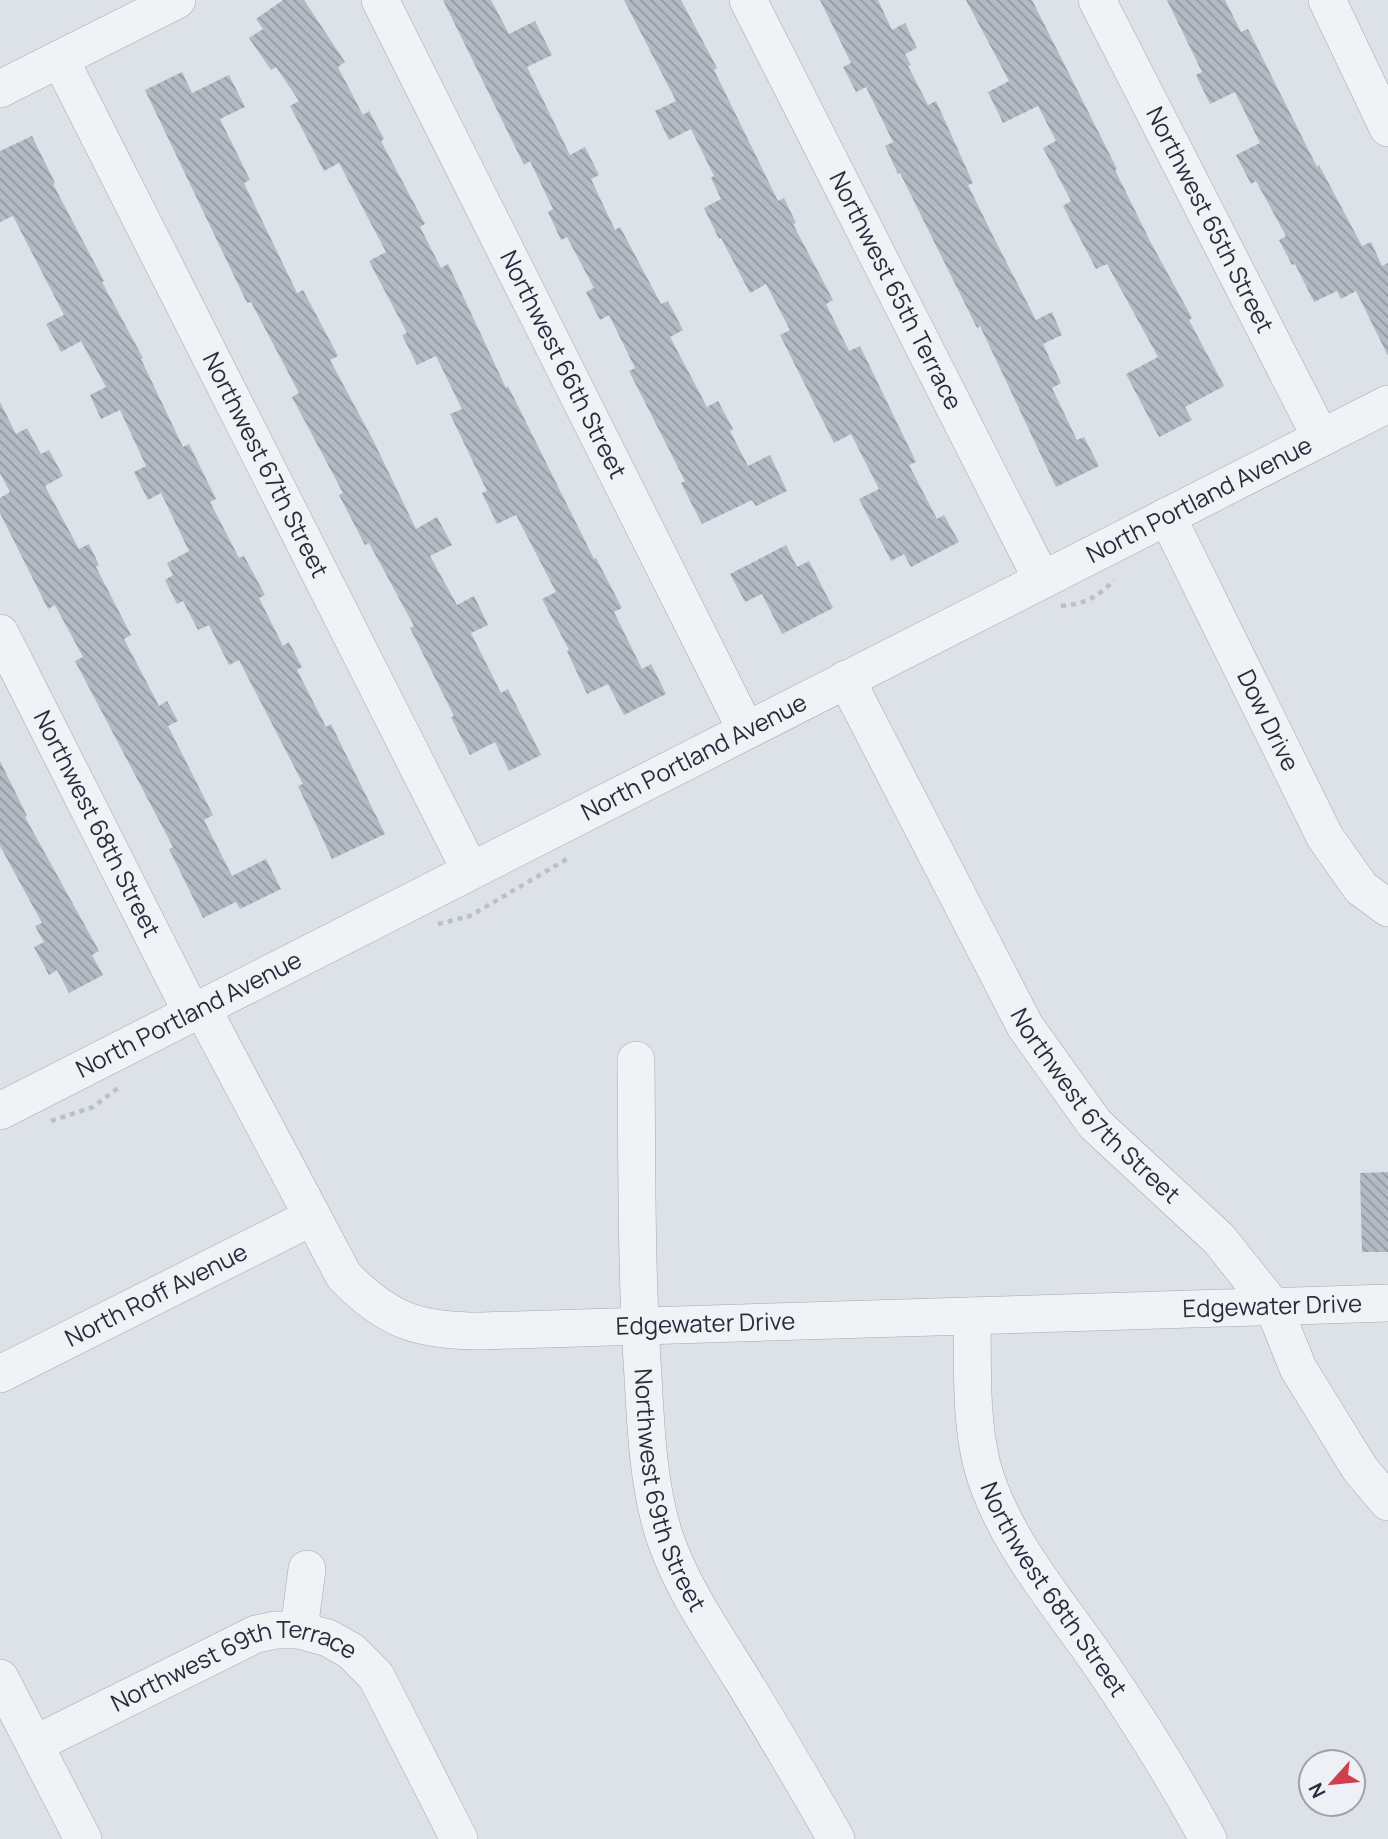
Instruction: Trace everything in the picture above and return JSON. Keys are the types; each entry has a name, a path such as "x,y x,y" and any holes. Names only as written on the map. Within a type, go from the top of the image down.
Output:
{"street":[{"path":"0,89 177,0"},
{"name":"Northwest 66th Street","path":"380,0 746,730"},
{"name":"Northwest 65th Terrace","path":"748,0 1042,580"},
{"name":"Northwest 65th Street","path":"1097,0 1321,438"},
{"path":"1327,0 1388,128"},
{"name":"Northwest 67th Street","path":"60,59 470,870"},
{"name":"North Portland Avenue","path":"0,1111 1388,404"},
{"name":"Dow Drive","path":"1167,516 1325,837 1361,888 1388,908"},
{"name":"Northwest 68th Street","path":"0,633 197,1011"},
{"name":"Northwest 67th Street","path":"846,679 1026,1026 1095,1124 1219,1239 1274,1308 1298,1368 1360,1469 1388,1503"},
{"name":"Edgewater Drive","path":"197,1011 344,1276 365,1298 393,1316 423,1327 470,1331 1388,1303"},
{"name":"Northwest 69th Street","path":"636,1059 639,1325 646,1434 664,1535 703,1617 836,1839"},
{"name":"North Roff Avenue","path":"0,1374 312,1217"},
{"name":"Northwest 68th Street","path":"972,1316 974,1412 982,1464 997,1510 1125,1700 1208,1839"},
{"path":"299,1630 307,1569"},
{"name":"Northwest 69th Terrace","path":"34,1744 256,1634 276,1630 299,1630 328,1638 351,1651 376,1676 459,1839"},
{"path":"0,1678 83,1839"}],"building":[{"path":"283,0 304,0 345,62 338,67 363,115 369,111 384,139 381,141 425,224 420,227 441,268 448,264 506,388 508,386 594,559 596,558 622,608 614,612 642,669 651,664 666,694 624,715 608,684 587,694 567,651 569,650 542,599 556,592 516,515 497,524 482,493 487,491 450,414 462,409 436,356 417,365 402,335 407,333 369,261 386,252 339,163 324,171 290,106 299,101 276,67 271,70 249,38 263,29 256,19"},
{"path":"443,0 491,0 509,34 535,21 552,55 527,67 570,155 585,147 599,175 591,179 615,230 620,227 661,304 668,301 683,330 670,337 707,407 718,401 748,466 770,455 787,491 756,506 752,500 702,524 681,483 685,481 629,371 635,368 609,315 600,320 586,292 594,288 567,237 561,240 548,212 553,209 530,161 524,165"},
{"path":"624,0 681,0 717,68 714,70 778,201 784,198 796,223 793,224 833,300 826,304 849,351 860,346 916,462 909,465 937,519 944,515 959,542 911,567 904,554 891,561 859,499 879,489 851,434 834,443 780,335 790,330 766,284 750,293 721,238 719,239 704,208 721,199 711,178 714,176 691,129 669,140 655,111 676,101"},
{"path":"820,0 878,0 892,30 905,23 917,48 905,54 911,65 908,66 928,105 936,101 973,183 968,185 994,238 1036,320 1052,312 1062,335 1043,344 1061,383 1052,388 1077,440 1084,437 1099,466 1056,487 980,326 977,328 900,173 898,174 885,146 893,142 866,87 856,92 843,67 851,63"},
{"path":"966,0 1032,0 1224,386 1185,407 1192,420 1159,437 1126,374 1158,357 1107,264 1096,269 1063,206 1071,201 1043,148 1056,141 1038,106 1003,123 988,92 1009,81"},
{"path":"1167,0 1225,0 1241,32 1248,29 1317,167 1319,165 1362,246 1371,242 1382,266 1388,263 1388,356 1356,291 1341,299 1337,291 1314,302 1295,264 1292,265 1279,240 1286,236 1256,181 1251,184 1236,155 1260,143 1235,92 1210,104 1196,75 1202,72"},
{"path":"182,72 192,93 229,75 245,107 220,119 250,180 244,183 297,293 303,290 338,356 330,360 416,529 437,517 452,545 430,556 457,605 474,596 488,625 471,633 501,693 508,689 541,755 509,771 495,742 470,755 451,717 454,716 410,628 414,626 369,543 365,545 339,495 343,493 292,397 299,393 251,302 247,303 145,90"},
{"path":"32,136 55,183 53,184 104,281 102,282 143,358 141,359 183,447 189,444 216,499 210,502 239,558 244,556 265,595 259,598 283,646 289,642 302,667 297,670 326,727 331,724 385,834 332,859 298,786 303,784 239,660 229,665 209,625 198,630 183,601 177,604 165,580 173,575 167,563 189,551 161,493 148,500 134,472 146,466 120,410 101,419 90,395 106,387 81,341 61,352 46,324 64,315 13,216 0,222 0,151"},
{"path":"0,402 16,434 27,428 41,454 49,450 63,476 45,486 79,549 89,544 99,565 96,567 131,635 124,639 159,706 167,701 178,721 168,726 213,815 204,820 232,876 266,859 281,889 240,909 236,902 203,918 169,849 173,847 75,661 83,657 55,605 48,609 0,513 0,498 10,492 0,473"},
{"path":"786,545 797,567 809,561 833,608 782,634 762,594 745,602 730,574"},
{"path":"0,761 27,816 25,817 99,951 92,955 103,975 69,993 57,970 49,975 34,947 44,942 35,926 42,923 0,846"},
{"path":"1388,1172 1388,1252 1362,1252 1360,1173"}]}
